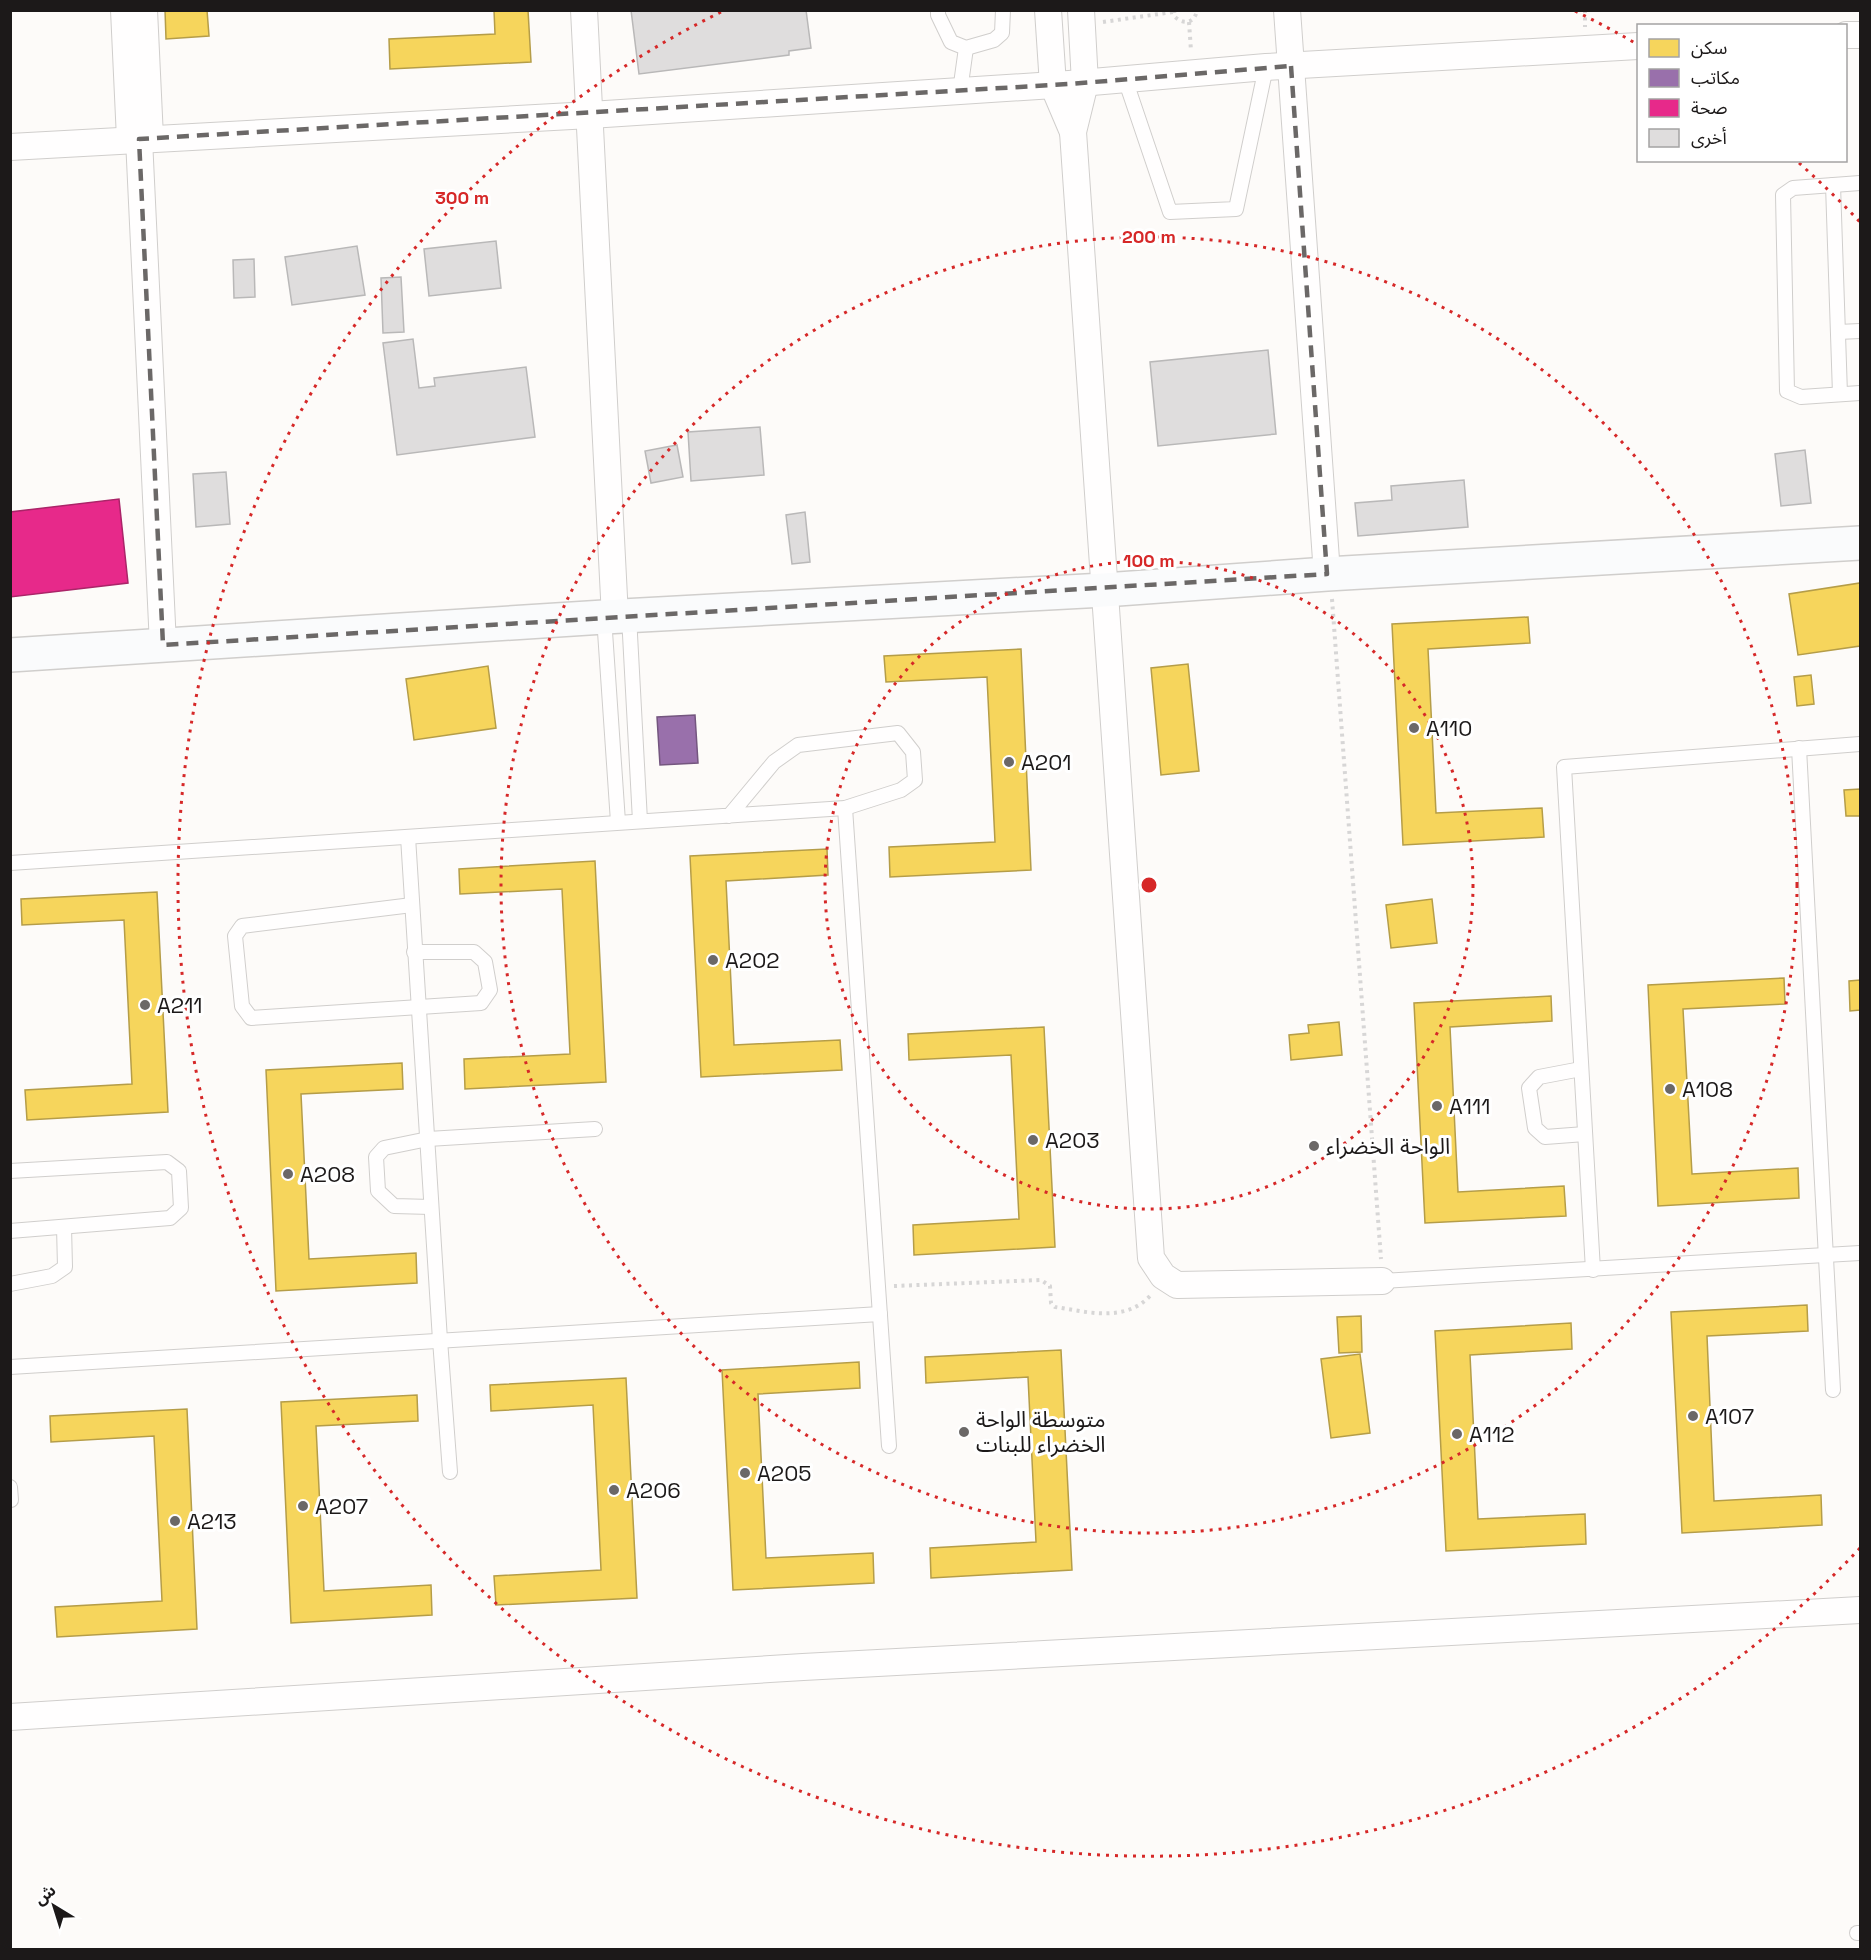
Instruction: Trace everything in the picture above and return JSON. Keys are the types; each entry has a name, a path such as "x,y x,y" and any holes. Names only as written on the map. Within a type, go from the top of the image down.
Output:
{"street":[{"path":"124,10 140,139 164,645"},
{"path":"140,139 144,10"},
{"path":"584,10 616,617"},
{"path":"1048,10 1053,85 1073,132"},
{"path":"1287,10 1279,66 1327,574"},
{"path":"1082,18 1085,83 1073,132 1151,1257 1163,1276 1177,1285 1382,1281"},
{"path":"10,147 590,115 1085,83 1279,66 1637,46"},
{"path":"10,655 1860,543"},
{"path":"10,1717 803,1667 1860,1610"}],"lane":[{"path":"938,10 938,15 951,42 966,48 994,40 1002,33 1003,10"},
{"path":"960,91 966,48"},
{"path":"1125,79 1170,212 1236,210 1279,66"},
{"path":"1860,183 1793,188 1783,195 1787,391 1801,397 1860,393"},
{"path":"1833,185 1840,394"},
{"path":"1838,332 1860,331"},
{"path":"616,617 640,821"},
{"path":"616,617 618,822"},
{"path":"10,863 618,822 729,816 844,808 902,790 915,780 913,752 898,733 798,745 774,762 729,816"},
{"path":"1593,1270 1564,766 1860,744"},
{"path":"1799,748 1833,1390"},
{"path":"844,808 889,1446"},
{"path":"408,837 450,1472"},
{"path":"412,905 242,926 235,936 242,1006 251,1018 481,1003 490,990 485,962 474,952 414,952"},
{"path":"1581,1069 1539,1077 1529,1088 1535,1128 1545,1137 1585,1134"},
{"path":"431,1207 394,1206 378,1191 376,1158 384,1148 428,1139 595,1130"},
{"path":"10,1171 167,1162 179,1171 181,1208 170,1218 10,1231"},
{"path":"10,1284 52,1276 65,1267 64,1227"},
{"path":"1382,1281 1860,1253"},
{"path":"10,1367 880,1314"}],"path":[{"path":"1082,18 1174,11 1179,21 1189,22 1194,19 1197,10"},
{"path":"1189,22 1192,73"},
{"path":"1327,574 1332,601 1382,1281"},
{"path":"878,1287 1041,1280 1050,1286 1051,1303 1055,1307 1109,1314 1131,1311 1150,1297 1163,1276"}],"highlighted area":[{"path":"1291,66 1327,574 163,645 139,139 1069,84"}],"building: سكن":[{"path":"165,10 207,10 209,36 166,39"},
{"path":"494,10 528,10 531,62 390,69 389,39 495,34"},
{"path":"1860,583 1860,646 1798,655 1789,594"},
{"name":"A110","path":"1528,617 1530,643 1428,649 1436,813 1542,808 1544,837 1403,845 1392,624"},
{"name":"A201","path":"1021,649 1031,870 890,877 889,847 995,842 987,677 886,682 884,656"},
{"path":"1188,664 1199,771 1161,775 1151,668"},
{"path":"488,666 496,728 414,740 406,679"},
{"path":"1811,675 1814,704 1797,706 1794,677"},
{"path":"1860,789 1860,816 1846,816 1844,790"},
{"name":"A202","path":"827,849 828,875 726,881 734,1045 840,1040 842,1070 701,1077 690,856"},
{"path":"595,861 606,1082 465,1089 464,1059 570,1054 562,889 460,894 459,869"},
{"name":"A211","path":"157,892 168,1112 27,1120 25,1090 132,1084 124,920 22,925 21,899"},
{"path":"1432,899 1437,943 1391,948 1386,905"},
{"name":"A108","path":"1784,978 1785,1004 1683,1009 1692,1174 1798,1168 1799,1198 1658,1206 1648,985"},
{"path":"1860,980 1860,1010 1850,1011 1849,981"},
{"name":"A111","path":"1551,996 1552,1021 1450,1027 1458,1192 1564,1186 1566,1216 1425,1223 1414,1003"},
{"path":"1339,1022 1342,1055 1291,1060 1289,1035 1309,1033 1308,1025"},
{"name":"A203","path":"1044,1027 1055,1247 914,1255 913,1225 1019,1219 1011,1055 909,1060 908,1034"},
{"name":"A208","path":"402,1063 403,1089 301,1094 309,1259 416,1253 417,1283 276,1291 266,1070"},
{"name":"A107","path":"1807,1305 1808,1331 1707,1336 1714,1501 1821,1495 1822,1525 1682,1533 1671,1312"},
{"path":"1361,1316 1362,1352 1339,1353 1337,1317"},
{"name":"A112","path":"1571,1323 1572,1349 1470,1355 1478,1519 1585,1514 1586,1544 1446,1551 1435,1331"},
{"path":"1061,1350 1072,1570 931,1578 930,1548 1036,1542 1028,1377 926,1383 925,1357"},
{"path":"1360,1354 1370,1433 1331,1438 1321,1359"},
{"name":"A205","path":"859,1362 860,1388 758,1394 766,1558 873,1553 874,1583 733,1590 722,1370"},
{"name":"A206","path":"626,1378 637,1598 496,1605 494,1576 601,1570 593,1405 491,1411 490,1385"},
{"name":"A207","path":"417,1395 418,1421 316,1426 324,1591 431,1585 432,1615 291,1623 281,1402"},
{"name":"A213","path":"187,1409 197,1629 57,1637 55,1607 162,1601 154,1436 51,1442 50,1416"}],"building: مكاتب":[{"path":"695,715 698,763 660,765 657,717"}],"building: صحة":[{"path":"119,499 128,583 10,597 10,512"}],"building: أخرى":[{"path":"631,10 806,10 811,48 789,51 789,55 639,74"},
{"path":"496,241 501,288 429,296 424,249"},
{"path":"357,246 365,295 292,305 285,257"},
{"path":"254,259 255,297 234,298 233,260"},
{"path":"401,277 404,332 383,333 381,278"},
{"path":"413,339 419,388 435,386 434,378 526,367 535,437 397,455 383,343"},
{"path":"1268,350 1276,434 1158,446 1150,362"},
{"path":"760,427 764,475 691,481 688,432"},
{"path":"677,445 683,477 651,483 645,451"},
{"path":"1805,450 1811,503 1781,506 1775,454"},
{"path":"226,472 230,524 196,527 193,474"},
{"path":"1464,480 1468,527 1358,536 1355,503 1392,500 1391,486"},
{"path":"805,512 810,562 792,564 786,515"}],"place":[{"name":"A110","path":"1414,728"},
{"name":"A201","path":"1009,762"},
{"name":"A202","path":"713,960"},
{"name":"A211","path":"145,1005"},
{"name":"A108","path":"1670,1089"},
{"name":"A111","path":"1437,1106"},
{"name":"A203","path":"1033,1140"},
{"name":"الواحة الخضراء","path":"1314,1146"},
{"name":"A208","path":"288,1174"},
{"name":"A107","path":"1693,1416"},
{"name":"متوسطة الواحة الخضراء للبنات","path":"964,1432"},
{"name":"A112","path":"1457,1434"},
{"name":"A205","path":"745,1473"},
{"name":"A206","path":"614,1490"},
{"name":"A207","path":"303,1506"},
{"name":"A213","path":"175,1521"}]}
